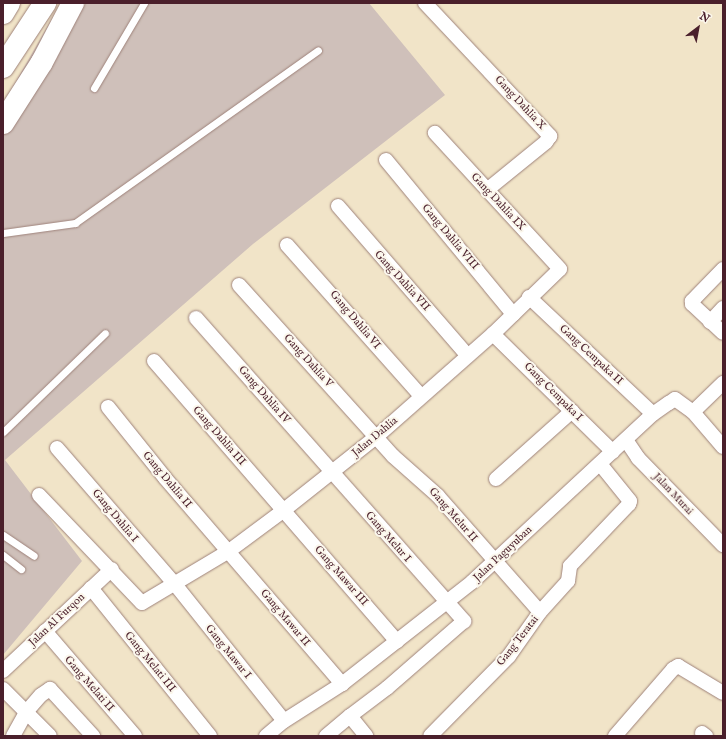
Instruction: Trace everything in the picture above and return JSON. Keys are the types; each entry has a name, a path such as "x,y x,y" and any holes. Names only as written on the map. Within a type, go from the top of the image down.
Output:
{"highway":[{"path":"3,13 9,3"},
{"path":"3,67 45,3"},
{"path":"3,123 42,62 73,3"}],"street":[{"name":"Gang Dahlia X","path":"425,3 466,44 551,138 487,190"},
{"name":"Gang Dahlia IX","path":"435,133 560,272"},
{"name":"Gang Dahlia VIII","path":"386,160 513,314"},
{"name":"Gang Dahlia VII","path":"338,206 467,355"},
{"name":"Gang Dahlia VI","path":"287,245 421,396"},
{"path":"723,269 692,301 710,322 723,333"},
{"name":"Jalan Dahlia","path":"112,569 137,600 142,603 229,551 284,510 376,437 467,355 494,334 529,297 560,272"},
{"name":"Gang Dahlia V","path":"239,285 376,437"},
{"name":"Gang Cempaka II","path":"529,297 653,414"},
{"path":"710,322 723,308"},
{"name":"Gang Dahlia IV","path":"196,318 332,472"},
{"name":"Gang Cempaka I","path":"494,334 613,452"},
{"name":"Gang Dahlia III","path":"154,361 284,510"},
{"path":"692,412 723,383"},
{"name":"Jalan Paguyuban","path":"270,735 284,721 342,684 397,642 447,600 472,582 653,414 676,399 692,412 723,447"},
{"name":"Gang Dahlia II","path":"108,408 165,478 229,551"},
{"path":"496,479 572,410"},
{"name":"Gang Melur II","path":"376,437 410,474 424,482 438,496 494,562"},
{"name":"Jalan Murai","path":"626,440 638,458 723,545"},
{"name":"Gang Dahlia I","path":"58,448 174,583"},
{"path":"540,612 568,581 570,566 630,502 600,464"},
{"name":"Gang Melur I","path":"332,472 447,600"},
{"path":"39,495 112,569"},
{"name":"Gang Mawar III","path":"284,510 397,642"},
{"name":"Gang Mawar II","path":"229,551 342,684"},
{"name":"Gang Teratai","path":"430,736 510,656 540,612 494,562"},
{"name":"Jalan Al Furqon","path":"3,671 112,569"},
{"name":"Gang Mawar I","path":"174,583 284,721"},
{"name":"Gang Melati III","path":"91,588 210,736"},
{"path":"326,736 387,688 464,620 447,600"},
{"name":"Gang Melati II","path":"45,631 135,736"},
{"path":"615,736 673,669 678,666 723,693"},
{"path":"3,689 27,711 50,736"},
{"path":"13,736 27,711 47,690 53,690 93,736"},
{"path":"350,716 366,736"}],"lane":[{"path":"94,88 144,3"},
{"path":"3,233 74,223 318,50"},
{"path":"3,432 106,333"},
{"path":"3,535 34,556"},
{"path":"3,555 21,569"}],"shaded area":[{"path":"61,3 369,3 445,95 253,244 5,460 82,561 3,655 3,104"}]}
